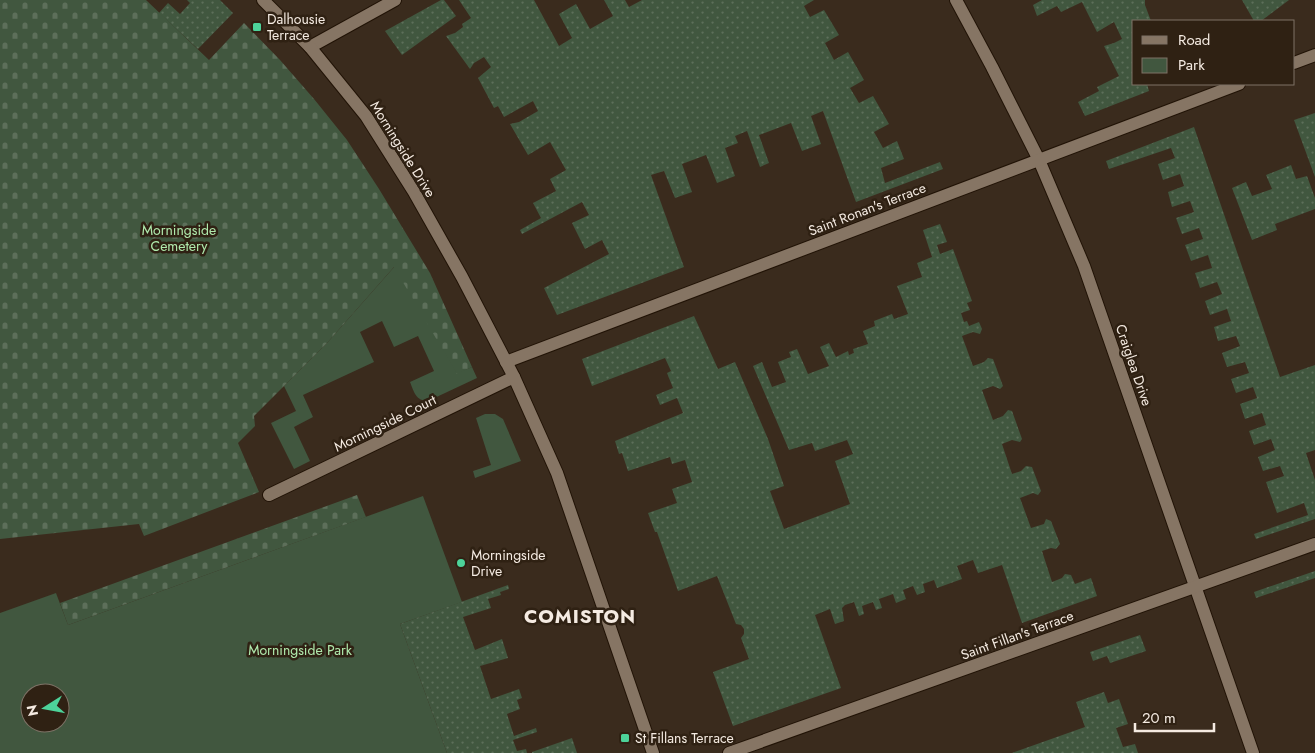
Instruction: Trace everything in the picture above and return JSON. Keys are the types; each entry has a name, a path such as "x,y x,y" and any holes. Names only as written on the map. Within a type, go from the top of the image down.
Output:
{"street":[{"name":"Morningside Drive","path":"263,0 310,47 366,116 414,192 462,276 514,377 557,473 652,753"},
{"path":"310,47 395,0"},
{"name":"Craiglea Drive","path":"956,0 1039,160 1084,266 1253,753"},
{"path":"1295,63 1315,55"},
{"name":"Saint Ronan's Terrace","path":"506,362 1236,85"},
{"name":"Morningside Court","path":"269,495 514,377"},
{"name":"Saint Fillan's Terrace","path":"729,753 1315,544"}],"green space":[{"name":"Morningside Cemetery","path":"0,0 146,0 209,60 244,23 280,60 347,140 430,273 472,367 457,374 394,267 327,343 254,416 255,426 238,443 259,492 144,536 139,524 0,539"},
{"path":"187,0 220,0 233,13 198,49 159,13 168,3 180,14 190,3"},
{"path":"444,0 456,16 402,55 385,31"},
{"path":"459,0 534,0 559,46 572,38 559,14 576,4 590,29 613,16 604,0 625,0 629,7 642,0 814,0 804,6 810,17 824,10 839,35 825,43 834,60 848,52 864,80 850,88 859,103 873,96 889,124 874,132 883,148 897,141 904,159 881,168 885,183 940,162 943,169 856,202 823,111 811,116 821,144 802,151 791,123 759,135 769,163 760,167 747,131 735,136 738,143 725,148 735,176 717,183 706,155 682,164 692,192 675,198 664,171 651,175 684,267 557,315 544,288 609,254 602,240 585,249 572,223 589,215 582,202 522,234 520,230 541,218 533,203 556,191 550,179 566,170 550,142 528,155 510,124 519,122 538,111 533,101 504,117 498,106 494,108 478,78 491,67 484,57 474,63 470,69 446,36 455,33 463,27 462,24 471,18"},
{"path":"1042,0 1145,0 1151,20 1132,20 1132,85 1147,85 1149,91 1085,116 1078,102 1099,91 1097,87 1119,76 1104,46 1122,39 1114,22 1097,32 1082,2 1061,12 1057,6 1037,16 1033,5"},
{"path":"1242,0 1289,0 1262,20 1253,20"},
{"path":"1315,113 1315,177 1294,120"},
{"path":"1194,127 1280,377 1315,365 1315,450 1306,453 1315,480 1315,519 1256,539 1254,534 1308,515 1304,503 1277,513 1266,482 1284,476 1280,466 1263,471 1258,457 1275,450 1271,439 1254,445 1249,431 1266,425 1262,413 1245,419 1240,404 1257,398 1253,387 1236,393 1231,379 1249,373 1245,362 1227,367 1222,353 1240,346 1236,336 1218,341 1214,327 1231,321 1227,309 1210,315 1205,301 1222,294 1217,282 1200,288 1195,273 1212,268 1208,255 1191,261 1185,245 1203,239 1199,228 1182,234 1176,218 1194,212 1190,201 1172,207 1168,192 1184,186 1180,174 1163,180 1158,164 1175,158 1171,148 1109,169 1106,161"},
{"path":"1291,165 1296,179 1307,176 1315,198 1315,209 1275,224 1277,230 1252,240 1232,188 1246,182 1252,196 1272,189 1266,175"},
{"path":"940,224 947,242 937,245 940,254 953,249 972,301 967,303 970,310 961,313 964,322 967,321 969,326 979,322 982,329 980,334 973,332 962,336 973,366 984,362 988,358 993,359 1003,386 1000,389 993,386 982,390 993,420 1003,416 1008,410 1012,411 1022,439 1020,442 1012,440 1002,444 1012,474 1021,471 1026,466 1032,467 1041,491 1038,495 1033,493 1020,498 1031,528 1044,524 1046,519 1051,521 1060,544 1056,549 1051,548 1042,551 1052,582 1062,578 1065,574 1071,575 1075,584 1091,578 1097,596 1022,623 1002,565 978,573 973,560 957,566 962,579 937,588 934,580 923,584 925,592 917,595 913,586 903,590 906,599 896,603 893,594 879,599 882,608 876,610 873,602 862,606 864,614 859,616 854,602 845,605 842,608 844,621 835,624 830,609 815,615 841,688 733,726 713,672 749,659 741,638 744,634 744,629 741,625 736,624 717,576 678,591 657,532 655,532 648,513 677,503 672,489 692,482 685,460 672,464 670,457 628,471 622,453 619,454 615,441 683,413 677,398 660,405 656,395 673,388 667,373 671,371 665,358 592,386 582,359 694,316 718,369 735,362 768,439 784,486 770,491 784,529 850,504 835,461 853,454 847,440 815,451 812,443 789,450 753,366 762,362 772,387 786,382 778,362 791,357 789,352 797,349 808,374 829,366 820,347 829,343 836,357 848,351 849,355 854,353 853,349 868,344 863,331 875,326 874,321 892,314 894,319 908,314 897,286 922,277 917,263 932,257 923,230"},
{"path":"395,266 457,373 472,367 477,378 428,401 418,398 410,382 434,371 418,336 394,347 382,321 360,332 374,362 303,395 313,417 294,427 310,461 294,469 271,423 296,411 284,386 327,343"},
{"path":"485,414 495,414 503,419 521,461 475,478 473,471 491,465 476,418"},
{"path":"357,495 366,517 68,625 60,603"},
{"name":"Morningside Park","path":"423,496 462,602 400,624 447,753 0,753 0,613 56,593 68,625"},
{"path":"1315,571 1315,578 1256,598 1254,592"},
{"path":"508,585 509,589 500,592 501,595 488,599 491,608 463,617 475,650 502,639 508,658 480,666 491,699 519,689 522,698 517,700 520,709 507,714 514,736 536,728 537,732 513,740 517,751 526,749 527,753 447,753 400,624"},
{"path":"1140,635 1146,651 1110,663 1107,656 1093,661 1090,652"},
{"path":"1104,692 1108,703 1119,699 1128,724 1116,728 1123,747 1135,744 1138,753 1012,753 1085,727 1076,702"},
{"path":"572,738 577,753 532,753 532,752"}],"place":[{"name":"Dalhousie Terrace","path":"257,27"},
{"name":"Morningside Drive","path":"461,563"},
{"name":"St Fillans Terrace","path":"625,738"}],"district":[{"name":"COMISTON","path":"580,616"}]}
